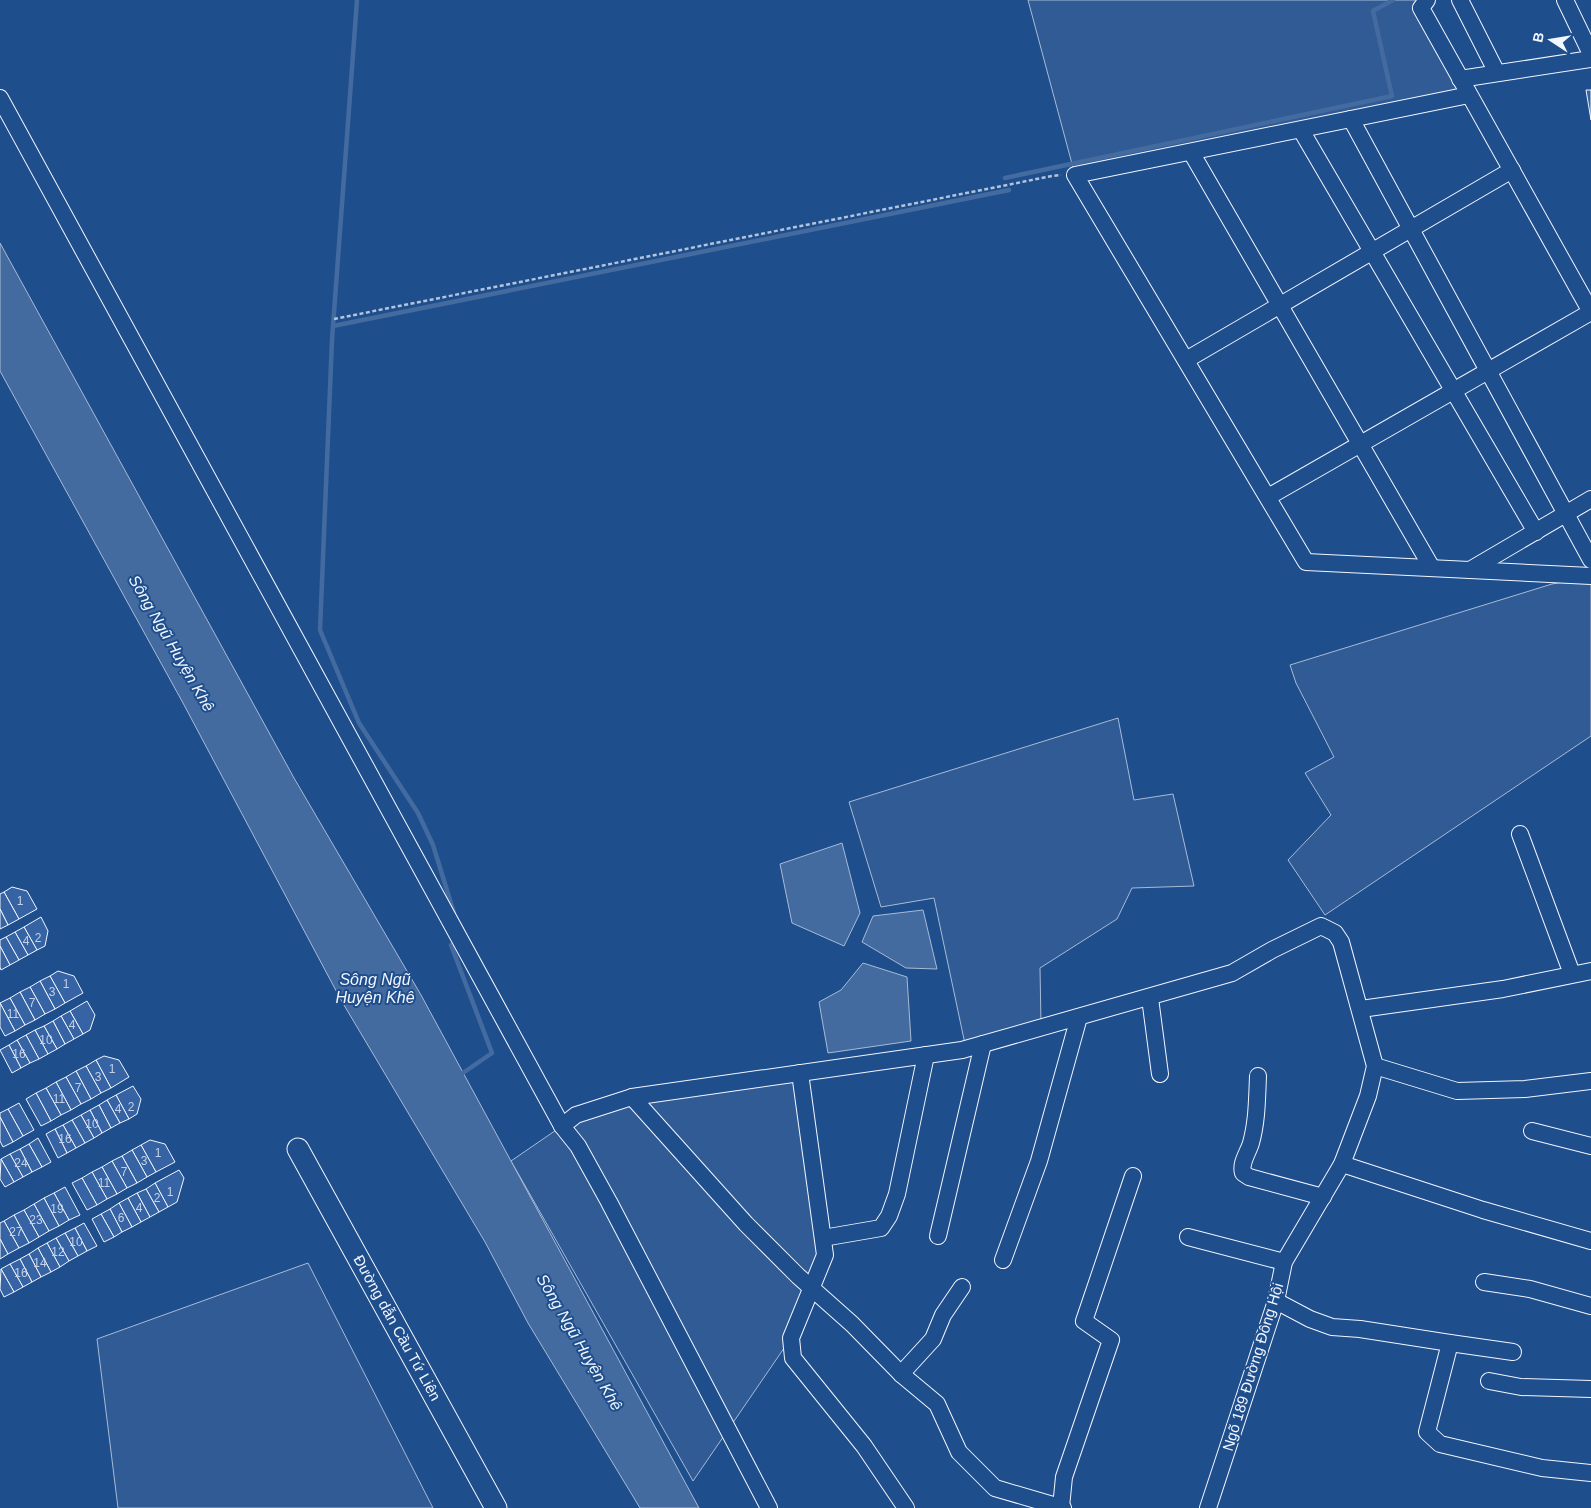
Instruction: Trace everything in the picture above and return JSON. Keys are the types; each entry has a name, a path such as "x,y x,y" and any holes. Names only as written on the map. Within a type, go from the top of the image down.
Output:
{"main road":[{"name":"Đường dẫn Cầu Tứ Liên","path":"298,1149 496,1508"}],"street":[{"path":"1268,497 1591,312 1421,8 1426,0"},
{"path":"1460,0 1497,73"},
{"path":"1565,0 1591,54"},
{"path":"1460,79 1591,59"},
{"path":"1469,95 1075,175 1306,562 1591,576"},
{"path":"0,98 562,1126 578,1146 609,1202 769,1508"},
{"path":"1351,119 1591,560"},
{"path":"1301,130 1536,532"},
{"path":"1190,152 1432,568"},
{"path":"1186,360 1512,170"},
{"path":"1470,570 1591,500"},
{"path":"1520,834 1572,974"},
{"name":"Ngõ 189 Đường Đông Hội","path":"562,1126 576,1115 632,1097 962,1050 1150,998 1232,973 1272,950 1321,926 1328,928 1341,942 1361,1009 1375,1066 1368,1096 1342,1164 1284,1262 1276,1301 1208,1508"},
{"path":"1361,1009 1503,989 1591,971"},
{"path":"1150,998 1160,1074"},
{"path":"1002,1260 1039,1161 1079,1017"},
{"path":"938,1236 984,1044"},
{"path":"823,1238 881,1228 889,1216 897,1194 926,1055"},
{"path":"1375,1066 1457,1091 1525,1089 1591,1081"},
{"path":"800,1073 825,1255 791,1338 794,1358 864,1446 906,1508"},
{"path":"1258,1076 1257,1113 1250,1145 1242,1166 1243,1173 1249,1177 1323,1197"},
{"path":"632,1097 746,1224 852,1324 901,1374 937,1404 959,1452 995,1488 1062,1508 1064,1477 1111,1340 1084,1321 1133,1176"},
{"path":"1532,1131 1591,1146"},
{"path":"1342,1164 1483,1210 1591,1241"},
{"path":"1188,1237 1284,1262"},
{"path":"1484,1282 1530,1289 1591,1306"},
{"path":"901,1374 933,1339 943,1315 962,1287"},
{"path":"1276,1301 1310,1319 1332,1326 1513,1352"},
{"path":"1450,1344 1427,1432 1440,1444 1542,1468 1591,1473"},
{"path":"1489,1381 1520,1387 1591,1389"}],"path":[{"path":"334,319 1052,176 1075,175"}],"shaded area":[{"path":"1028,0 1419,0 1469,95 1075,175"},
{"path":"1591,577 1591,736 1325,915 1288,860 1331,815 1305,773 1334,757 1296,683 1290,665 1552,584"},
{"path":"1118,718 1134,800 1173,794 1194,886 1132,888 1117,919 1040,968 1041,1024 965,1044 934,898 881,907 849,802"},
{"path":"800,1073 823,1238 791,1338 693,1481 511,1161 562,1126 632,1097"},
{"path":"308,1263 433,1508 118,1508 97,1339"}],"water":[{"name":"Sông Ngũ Huyện Khê","path":"0,243 294,778 421,995 699,1508 640,1508 528,1323 485,1242 341,1000 183,703 0,371"},
{"path":"842,843 860,913 844,946 792,923 780,864"},
{"path":"923,910 937,969 906,968 862,942 873,916"},
{"path":"863,963 907,977 911,1041 828,1053 819,1002 841,990"}],"building":[{"path":"1586,90 1591,90 1591,120"},
{"path":"12,887 27,891 37,909 19,919 4,892"},
{"path":"4,892 19,919 8,925 0,909 0,894"},
{"path":"0,909 8,925 0,929"},
{"path":"41,917 48,931 45,946 37,950 24,927"},
{"path":"24,927 37,950 28,955 15,932"},
{"path":"15,932 28,955 19,960 6,937"},
{"path":"6,937 19,960 10,965 0,946 0,940"},
{"path":"0,946 10,965 1,970 0,967"},
{"path":"58,971 74,976 83,993 65,1003 50,976"},
{"path":"50,976 65,1003 55,1009 40,981"},
{"path":"40,981 55,1009 45,1014 30,987"},
{"path":"30,987 45,1014 35,1020 20,992"},
{"path":"20,992 35,1020 25,1025 10,998"},
{"path":"10,998 25,1025 15,1031 0,1003"},
{"path":"87,1001 95,1015 90,1030 83,1034 70,1011"},
{"path":"0,1003 15,1031 5,1036 0,1027"},
{"path":"70,1011 83,1034 74,1039 61,1016"},
{"path":"61,1016 74,1039 65,1044 53,1021"},
{"path":"53,1021 65,1044 57,1049 44,1026"},
{"path":"44,1026 57,1049 48,1054 35,1030"},
{"path":"35,1030 48,1054 39,1059 26,1035"},
{"path":"26,1035 39,1059 30,1063 17,1040"},
{"path":"17,1040 30,1063 21,1068 9,1045"},
{"path":"9,1045 21,1068 12,1073 0,1050"},
{"path":"104,1056 119,1060 129,1077 111,1088 96,1060"},
{"path":"96,1060 111,1088 101,1093 86,1066"},
{"path":"86,1066 101,1093 91,1099 76,1071"},
{"path":"76,1071 91,1099 81,1104 66,1077"},
{"path":"66,1077 81,1104 71,1110 56,1082"},
{"path":"56,1082 71,1110 61,1115 46,1088"},
{"path":"133,1086 141,1099 137,1114 129,1119 116,1095"},
{"path":"46,1088 61,1115 51,1121 36,1093"},
{"path":"36,1093 51,1121 41,1126 26,1099"},
{"path":"116,1095 129,1119 120,1123 107,1100"},
{"path":"107,1100 120,1123 111,1128 99,1105"},
{"path":"19,1103 34,1130 23,1136 8,1109"},
{"path":"99,1105 111,1128 102,1133 90,1110"},
{"path":"8,1109 23,1136 13,1142 0,1117 0,1113"},
{"path":"90,1110 102,1133 94,1138 81,1115"},
{"path":"81,1115 94,1138 85,1143 72,1120"},
{"path":"0,1117 13,1142 3,1147 0,1141"},
{"path":"72,1120 85,1143 76,1148 63,1125"},
{"path":"63,1125 76,1148 67,1153 55,1129"},
{"path":"55,1129 67,1153 58,1158 46,1134"},
{"path":"38,1138 51,1162 42,1167 29,1144"},
{"path":"150,1140 165,1144 175,1162 156,1172 141,1145"},
{"path":"29,1144 42,1167 32,1172 20,1149"},
{"path":"141,1145 156,1172 147,1177 132,1150"},
{"path":"20,1149 32,1172 23,1177 10,1154"},
{"path":"132,1150 147,1177 137,1183 122,1156"},
{"path":"10,1154 23,1177 14,1182 1,1159"},
{"path":"122,1156 137,1183 127,1188 112,1161"},
{"path":"1,1159 14,1182 5,1187 0,1179"},
{"path":"112,1161 127,1188 117,1194 102,1167"},
{"path":"102,1167 117,1194 107,1199 92,1172"},
{"path":"179,1170 184,1178 177,1202 168,1207 155,1183"},
{"path":"92,1172 107,1199 97,1205 82,1178"},
{"path":"82,1178 97,1205 87,1210 72,1183"},
{"path":"155,1183 168,1207 159,1212 146,1189"},
{"path":"65,1187 80,1215 69,1220 54,1193"},
{"path":"146,1189 159,1212 150,1217 137,1193"},
{"path":"54,1193 69,1220 59,1226 44,1198"},
{"path":"137,1193 150,1217 141,1222 128,1198"},
{"path":"44,1198 59,1226 49,1231 34,1204"},
{"path":"128,1198 141,1222 132,1227 119,1203"},
{"path":"119,1203 132,1227 122,1232 110,1209"},
{"path":"34,1204 49,1231 39,1237 24,1210"},
{"path":"110,1209 122,1232 114,1237 101,1214"},
{"path":"24,1210 39,1237 29,1243 14,1215"},
{"path":"101,1214 114,1237 104,1242 92,1219"},
{"path":"14,1215 29,1243 19,1248 4,1221"},
{"path":"4,1221 19,1248 8,1254 0,1239 0,1223"},
{"path":"84,1223 97,1246 87,1251 75,1228"},
{"path":"75,1228 87,1251 78,1256 65,1233"},
{"path":"65,1233 78,1256 69,1261 56,1238"},
{"path":"56,1238 69,1261 60,1267 47,1243"},
{"path":"0,1239 8,1254 0,1259"},
{"path":"47,1243 60,1267 51,1272 38,1248"},
{"path":"38,1248 51,1272 41,1277 29,1254"},
{"path":"29,1254 41,1277 32,1282 20,1259"},
{"path":"20,1259 32,1282 23,1287 10,1264"},
{"path":"10,1264 23,1287 14,1292 1,1269"},
{"path":"1,1269 14,1292 4,1297 0,1289"}],"waterway":[{"path":"357,0 332,340 320,630 359,723 418,813 433,845 454,913"},
{"path":"1005,178 1392,96 1373,11 1393,0"},
{"path":"333,326 1009,190"},
{"path":"451,945 492,1053 460,1075"}]}
